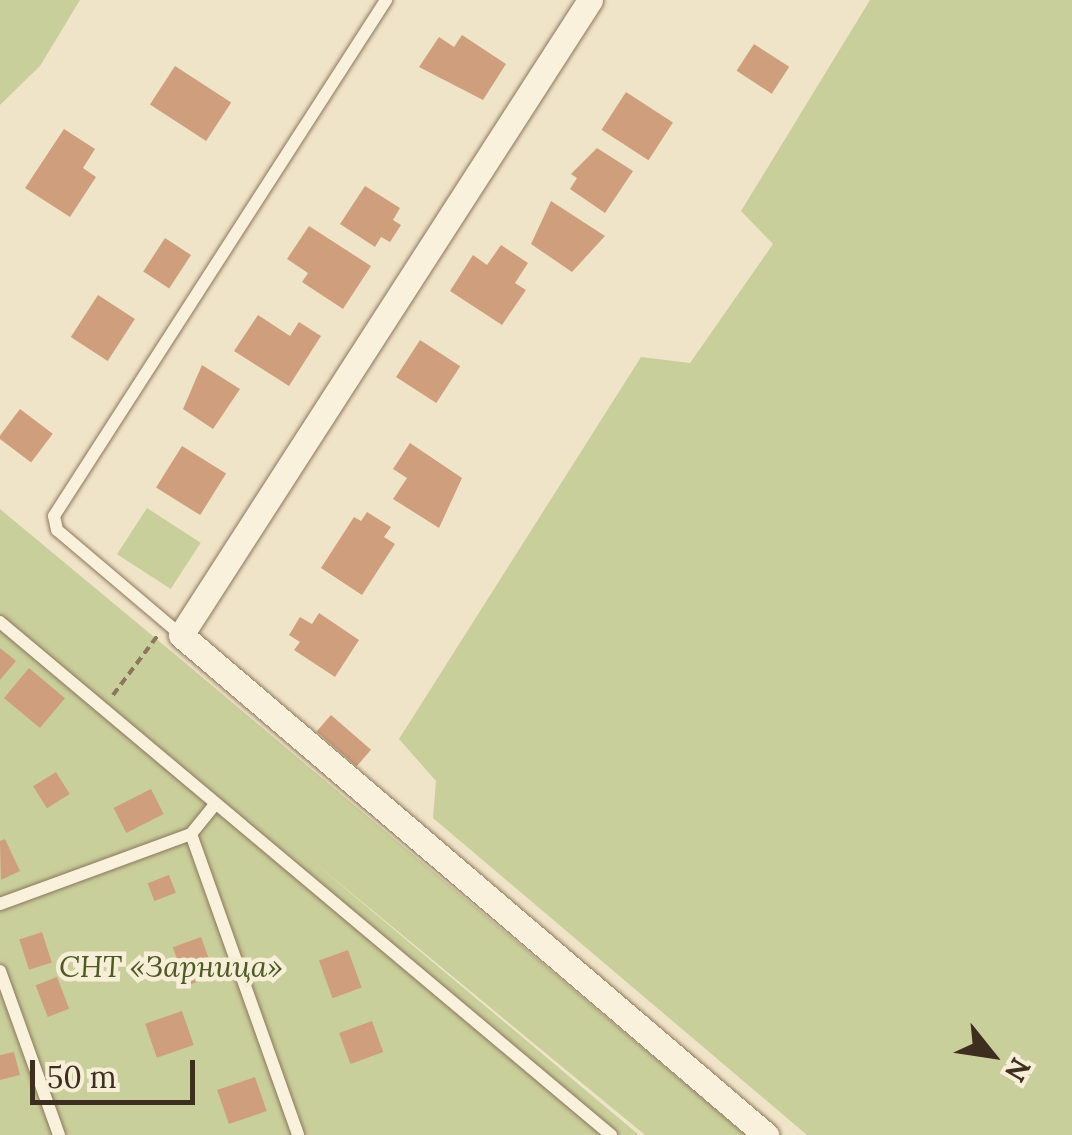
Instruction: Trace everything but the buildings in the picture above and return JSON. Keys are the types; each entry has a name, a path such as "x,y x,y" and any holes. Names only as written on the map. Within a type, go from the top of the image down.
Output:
{"street":[{"path":"590,0 174,629 766,1135"}],"lane":[{"path":"174,629 57,530 58,503 386,0"},
{"path":"0,622 611,1135"},
{"path":"0,904 190,834 215,804"},
{"path":"190,834 298,1135"},
{"path":"0,971 58,1135"}],"path":[{"path":"103,709 174,629"}],"green space":[{"path":"0,0 80,0 40,66 0,105"},
{"path":"870,0 1072,0 1072,1135 807,1135 433,818 436,781 399,739 641,357 690,363 773,244 741,211"},
{"path":"147,508 201,543 171,589 117,554"},
{"name":"СНТ «Зарница»","path":"0,509 746,1135 645,1135 310,859 639,1135 0,1135"}]}
